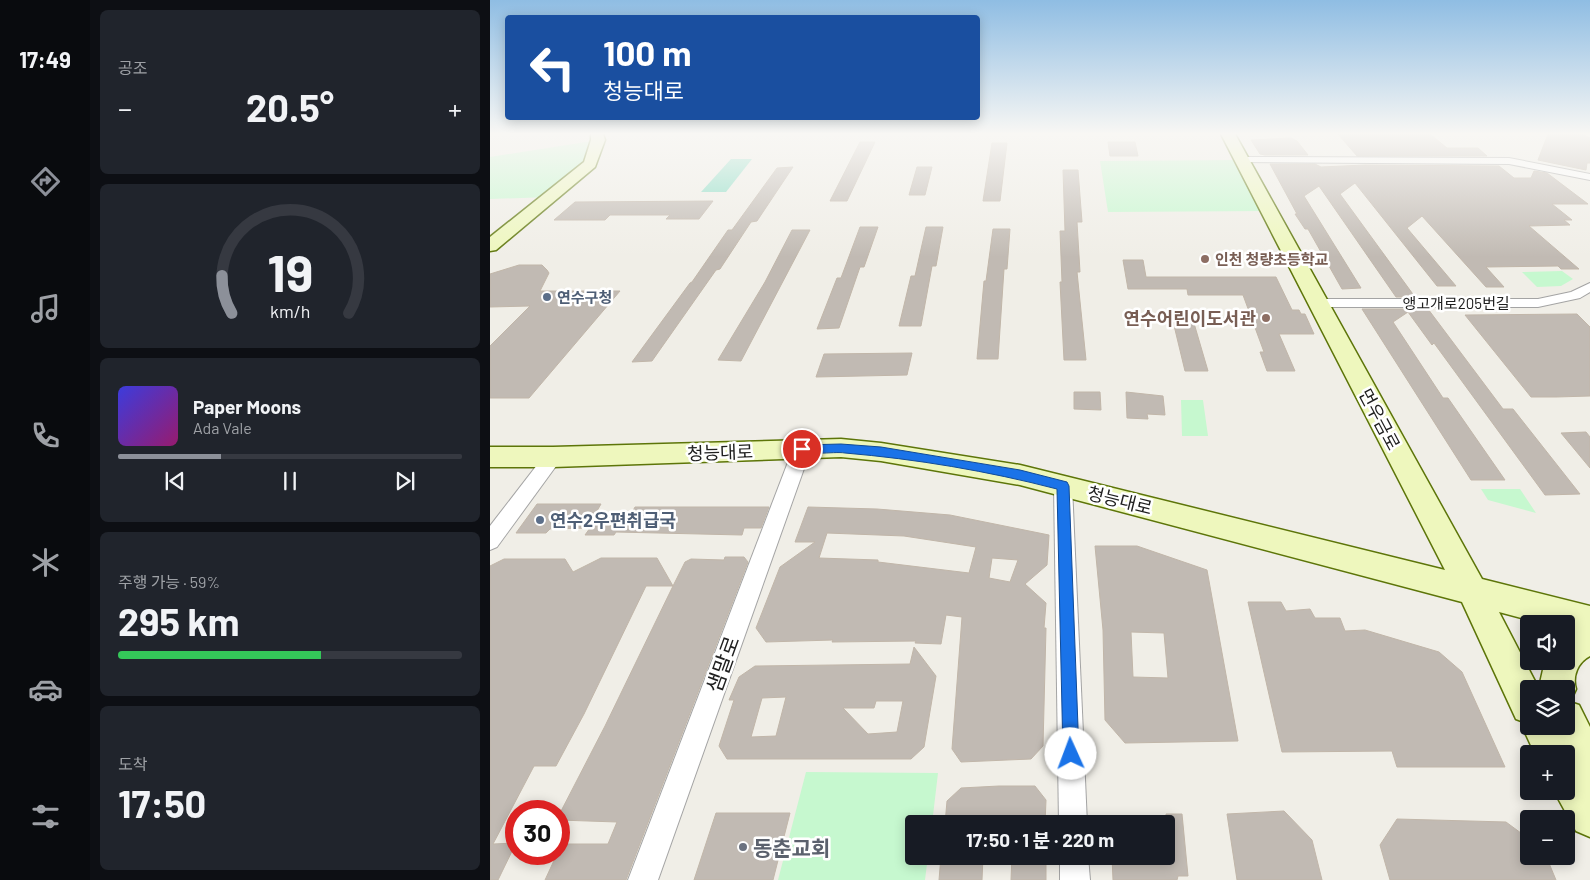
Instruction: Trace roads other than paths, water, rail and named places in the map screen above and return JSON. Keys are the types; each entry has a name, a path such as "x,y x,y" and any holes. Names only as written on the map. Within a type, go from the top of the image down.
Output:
{"main road":[{"path":"490,246 577,175"},
{"name":"먼우금로","path":"1249,175 1472,591 1520,688"},
{"name":"청능대로","path":"490,457 553,457 841,448 881,452 1020,474 1590,621"},
{"path":"1575,646 1590,640"},
{"path":"1574,735 1590,766"},
{"path":"1575,791 1590,817"}],"street":[{"name":"앵고개로205번길","path":"1318,304 1538,303 1575,295 1590,287"},
{"name":"샘말로","path":"643,880 802,449"},
{"path":"490,541 553,457"},
{"path":"1063,486 1073,815"},
{"path":"1074,865 1075,880"}],"place":[{"name":"인천 청량초등학교","path":"1205,259"},
{"name":"연수구청","path":"547,297"},
{"name":"연수어린이도서관","path":"1266,318"},
{"name":"연수2우편취급국","path":"540,520"},
{"name":"동춘교회","path":"743,847"}]}
